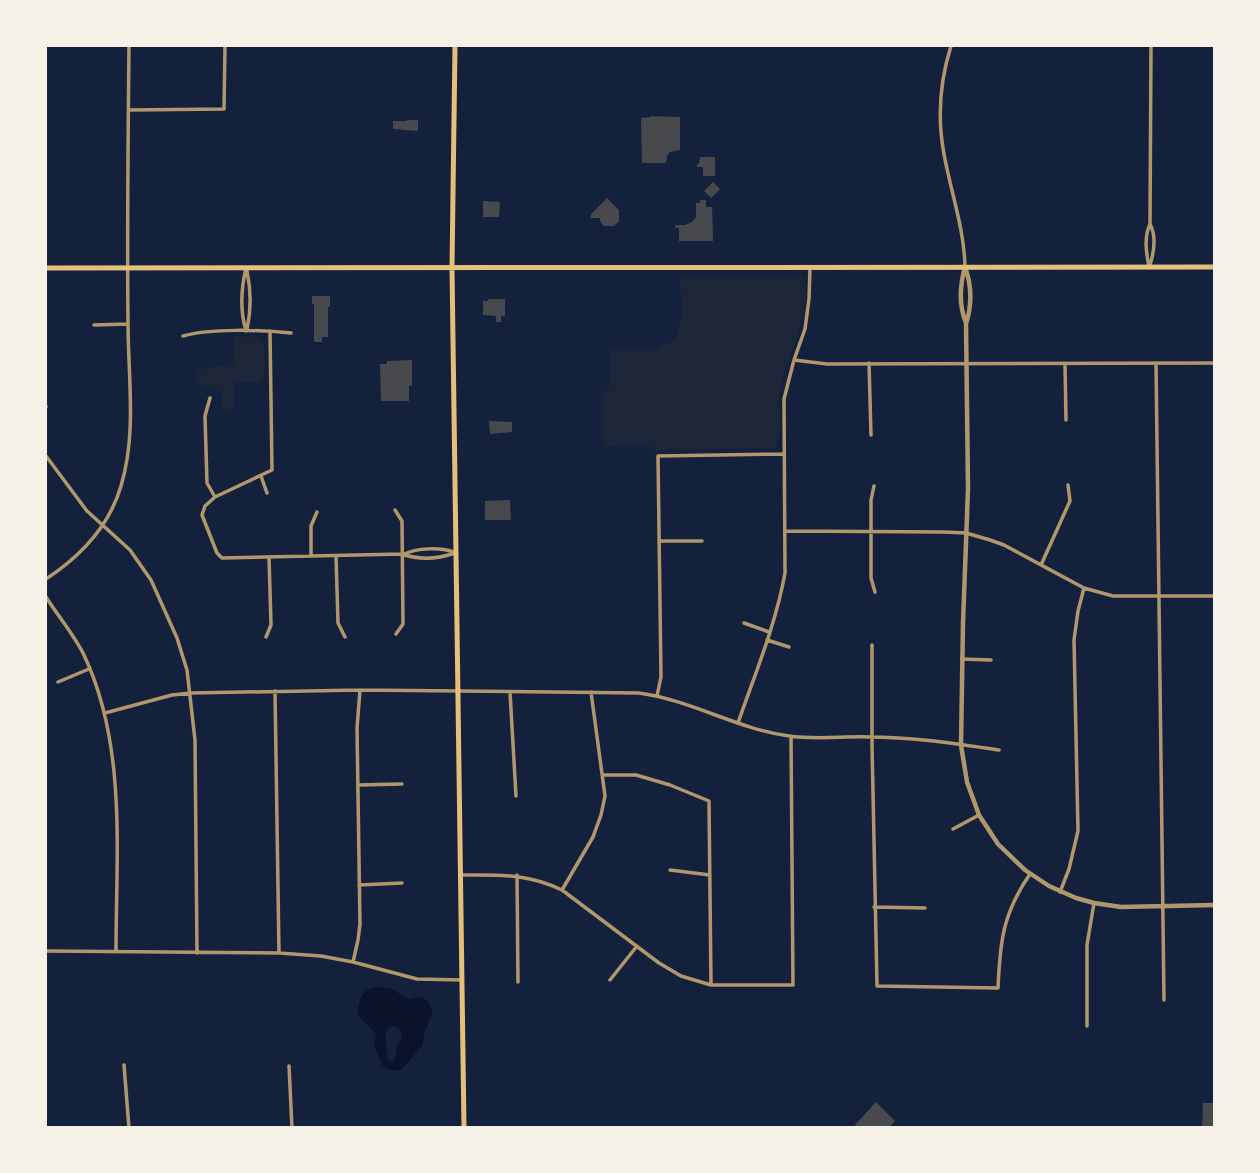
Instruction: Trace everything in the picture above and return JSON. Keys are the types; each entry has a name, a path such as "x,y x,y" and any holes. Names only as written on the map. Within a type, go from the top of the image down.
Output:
{"main road":[{"path":"455,46 452,268 464,1128"},
{"path":"46,268 1214,267"}],"street":[{"path":"46,579 91,542 103,526 121,488 129,458 129,46"},
{"path":"129,110 225,109 225,46"},
{"path":"951,46 943,69 940,108 944,153 970,282 970,311 966,324 968,459 961,745 967,782 979,815 998,844 1030,874 1060,892 1094,903 1121,907 1214,905"},
{"path":"1149,267 1154,253 1154,231 1150,224 1151,46"},
{"path":"246,268 250,317 246,331"},
{"path":"738,723 782,593 785,573 784,399 804,329 810,268"},
{"path":"94,325 128,324"},
{"path":"183,337 196,333 246,331 291,333"},
{"path":"270,331 272,470 215,497 205,506 202,515 217,553 222,558 402,554 412,550 445,549 456,553"},
{"path":"794,360 827,364 1214,363"},
{"path":"869,363 871,435"},
{"path":"1156,363 1164,1000"},
{"path":"1065,364 1066,420"},
{"path":"210,398 205,416 207,483 215,497"},
{"path":"657,696 661,677 658,456 784,454"},
{"path":"46,456 87,511 130,550 151,580 177,638 187,670 195,740 197,953"},
{"path":"261,476 267,493"},
{"path":"1041,565 1070,501 1068,485"},
{"path":"874,486 871,500 871,578 875,592"},
{"path":"395,510 402,521 403,624 396,634"},
{"path":"311,556 311,526 317,512"},
{"path":"785,531 966,533 1004,545 1084,588 1113,596 1214,596"},
{"path":"658,541 702,541"},
{"path":"402,554 423,558 456,553"},
{"path":"336,556 338,623 345,637"},
{"path":"266,637 271,625 269,557"},
{"path":"1060,892 1069,869 1078,831 1074,640 1084,588"},
{"path":"46,597 83,654 105,713 116,790 116,951"},
{"path":"744,623 769,632"},
{"path":"767,640 789,647"},
{"path":"872,645 877,986 998,988 1000,948 1006,916 1017,891 1030,874"},
{"path":"962,659 991,660"},
{"path":"58,682 89,669"},
{"path":"275,691 279,953"},
{"path":"353,962 358,940 357,728 360,691"},
{"path":"510,692 516,796"},
{"path":"105,713 172,695 191,693 591,692 657,696 761,730 791,736 872,737 999,750"},
{"path":"562,890 593,837 605,796 591,692"},
{"path":"461,875 517,875 549,883 659,964 681,976 711,985 793,985 791,736"},
{"path":"603,775 636,775 709,801 711,985"},
{"path":"357,785 402,784"},
{"path":"953,829 979,815"},
{"path":"670,870 710,875"},
{"path":"517,875 518,982"},
{"path":"359,885 402,883"},
{"path":"1087,1026 1087,945 1094,903"},
{"path":"874,907 925,908"},
{"path":"610,980 637,946"},
{"path":"46,951 279,953 353,962 417,979 462,980"},
{"path":"124,1065 129,1128"},
{"path":"289,1066 292,1128"}],"shaded area":[{"path":"680,277 799,277 804,280 801,323 780,393 779,437 776,448 668,449 658,452 647,445 604,446 604,392 609,391 609,349 658,349 659,346 672,341 680,327 681,319"},
{"path":"254,336 264,344 265,373 260,383 233,381 234,406 230,411 220,410 223,396 216,388 207,387 197,381 197,370 234,364 234,337"},
{"path":"372,988 392,989 408,999 423,998 433,1012 422,1046 401,1070 389,1070 382,1065 374,1046 374,1032 357,1015 362,996","holes":["394,1026 400,1029 402,1037 396,1047 396,1057 392,1061 388,1060 385,1033"]}],"building":[{"path":"680,117 680,150 670,152 666,163 642,163 641,118"},
{"path":"418,120 418,131 393,129 393,121"},
{"path":"700,157 715,157 715,176 703,176 703,167 697,167"},
{"path":"713,182 720,189 711,198 704,191"},
{"path":"607,198 619,210 619,221 614,226 604,226 600,218 590,218"},
{"path":"700,200 706,200 706,207 712,207 713,241 679,241 679,228 675,225 692,222 696,217 696,203 700,203"},
{"path":"483,201 500,202 499,217 483,217"},
{"path":"312,296 330,296 328,337 322,337 322,342 314,342"},
{"path":"505,299 505,316 501,316 501,322 496,322 496,316 483,315 483,301"},
{"path":"412,360 409,401 381,401 380,364 387,364 387,361"},
{"path":"489,421 512,422 512,432 490,434"},
{"path":"510,500 511,520 485,520 485,501"},
{"path":"876,1102 895,1121 889,1128 857,1128 855,1125"},
{"path":"1203,1103 1214,1103 1214,1128 1202,1128"}]}
